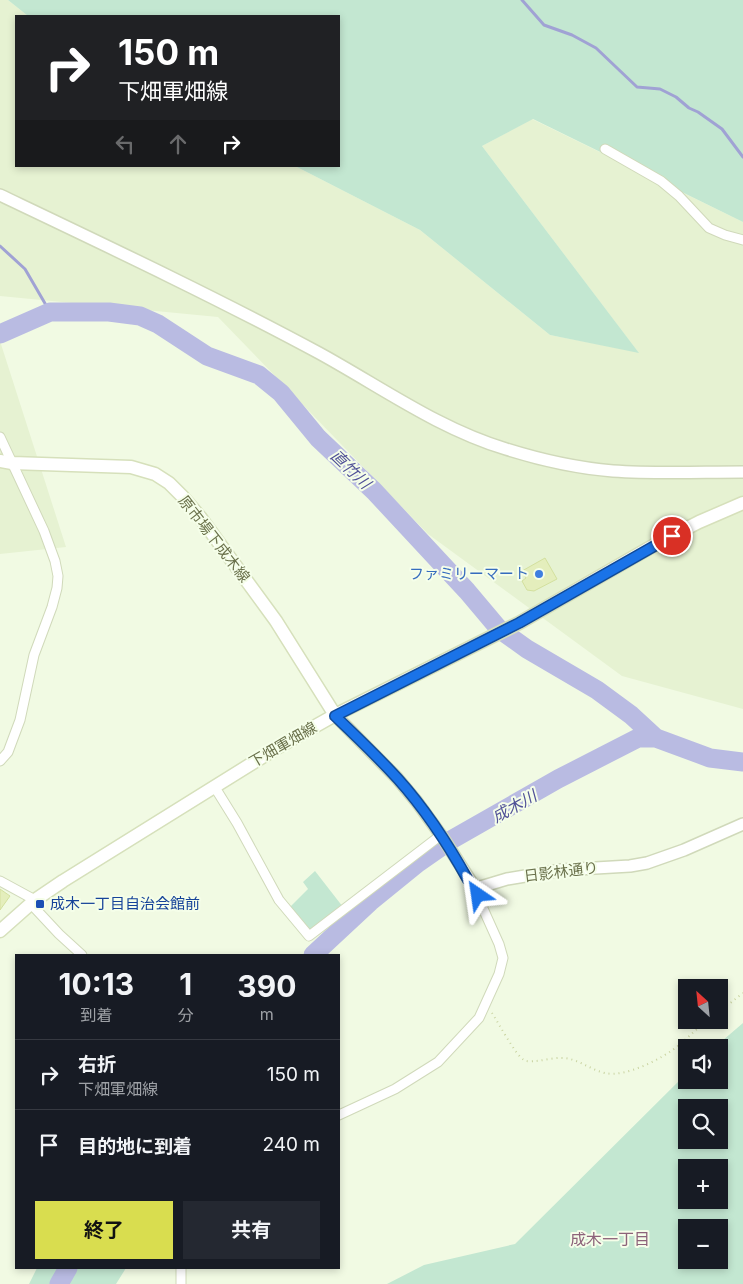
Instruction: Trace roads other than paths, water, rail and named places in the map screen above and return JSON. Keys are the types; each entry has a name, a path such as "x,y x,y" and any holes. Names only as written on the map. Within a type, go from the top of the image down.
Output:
{"main road":[{"name":"原市場下成木線","path":"6,462 131,467 155,474 168,483 184,497 200,517 276,620 335,716"},
{"name":"下畑軍畑線","path":"0,931 33,902 280,746 335,716 519,623 658,542 743,503"}],"street":[{"path":"605,149 661,181 679,196 709,228 743,240"},
{"path":"0,195 189,285 321,354 429,417 485,442 549,461 613,470 743,472"},
{"path":"0,437 6,462 44,531 55,561 58,576 52,607 34,655 20,720 8,752 0,760"},
{"path":"335,716 397,778 442,836 473,885 478,888 481,904 499,944 502,958 499,974 478,1018 438,1062 395,1089 340,1116"},
{"path":"214,786 237,823 279,900 309,936 442,836"},
{"name":"日影林通り","path":"478,888 508,879 544,873 647,863 684,850 743,824"},
{"path":"0,880 33,902 58,934 81,954"},
{"path":"181,1269 182,1284"}],"waterway":[{"path":"522,0 544,25 572,35 596,48 637,87 660,89 676,97 689,108 722,129 743,157"},
{"path":"0,246 25,269 50,312"},
{"name":"直竹川","path":"0,334 50,312 109,312 140,316 158,324 207,356 259,375 281,393 318,438 374,491 467,591 499,629 527,649 597,690 631,715 656,738"},
{"name":"成木川","path":"314,954 370,902 418,863 451,840 558,779 638,738 656,738 710,758 743,762"},
{"name":"成木川","path":"59,1284 67,1269"}],"place":[{"name":"ファミリーマート","path":"539,574"},
{"name":"成木一丁目自治会館前","path":"40,904"}],"district":[{"name":"成木一丁目","path":"610,1239"}]}
